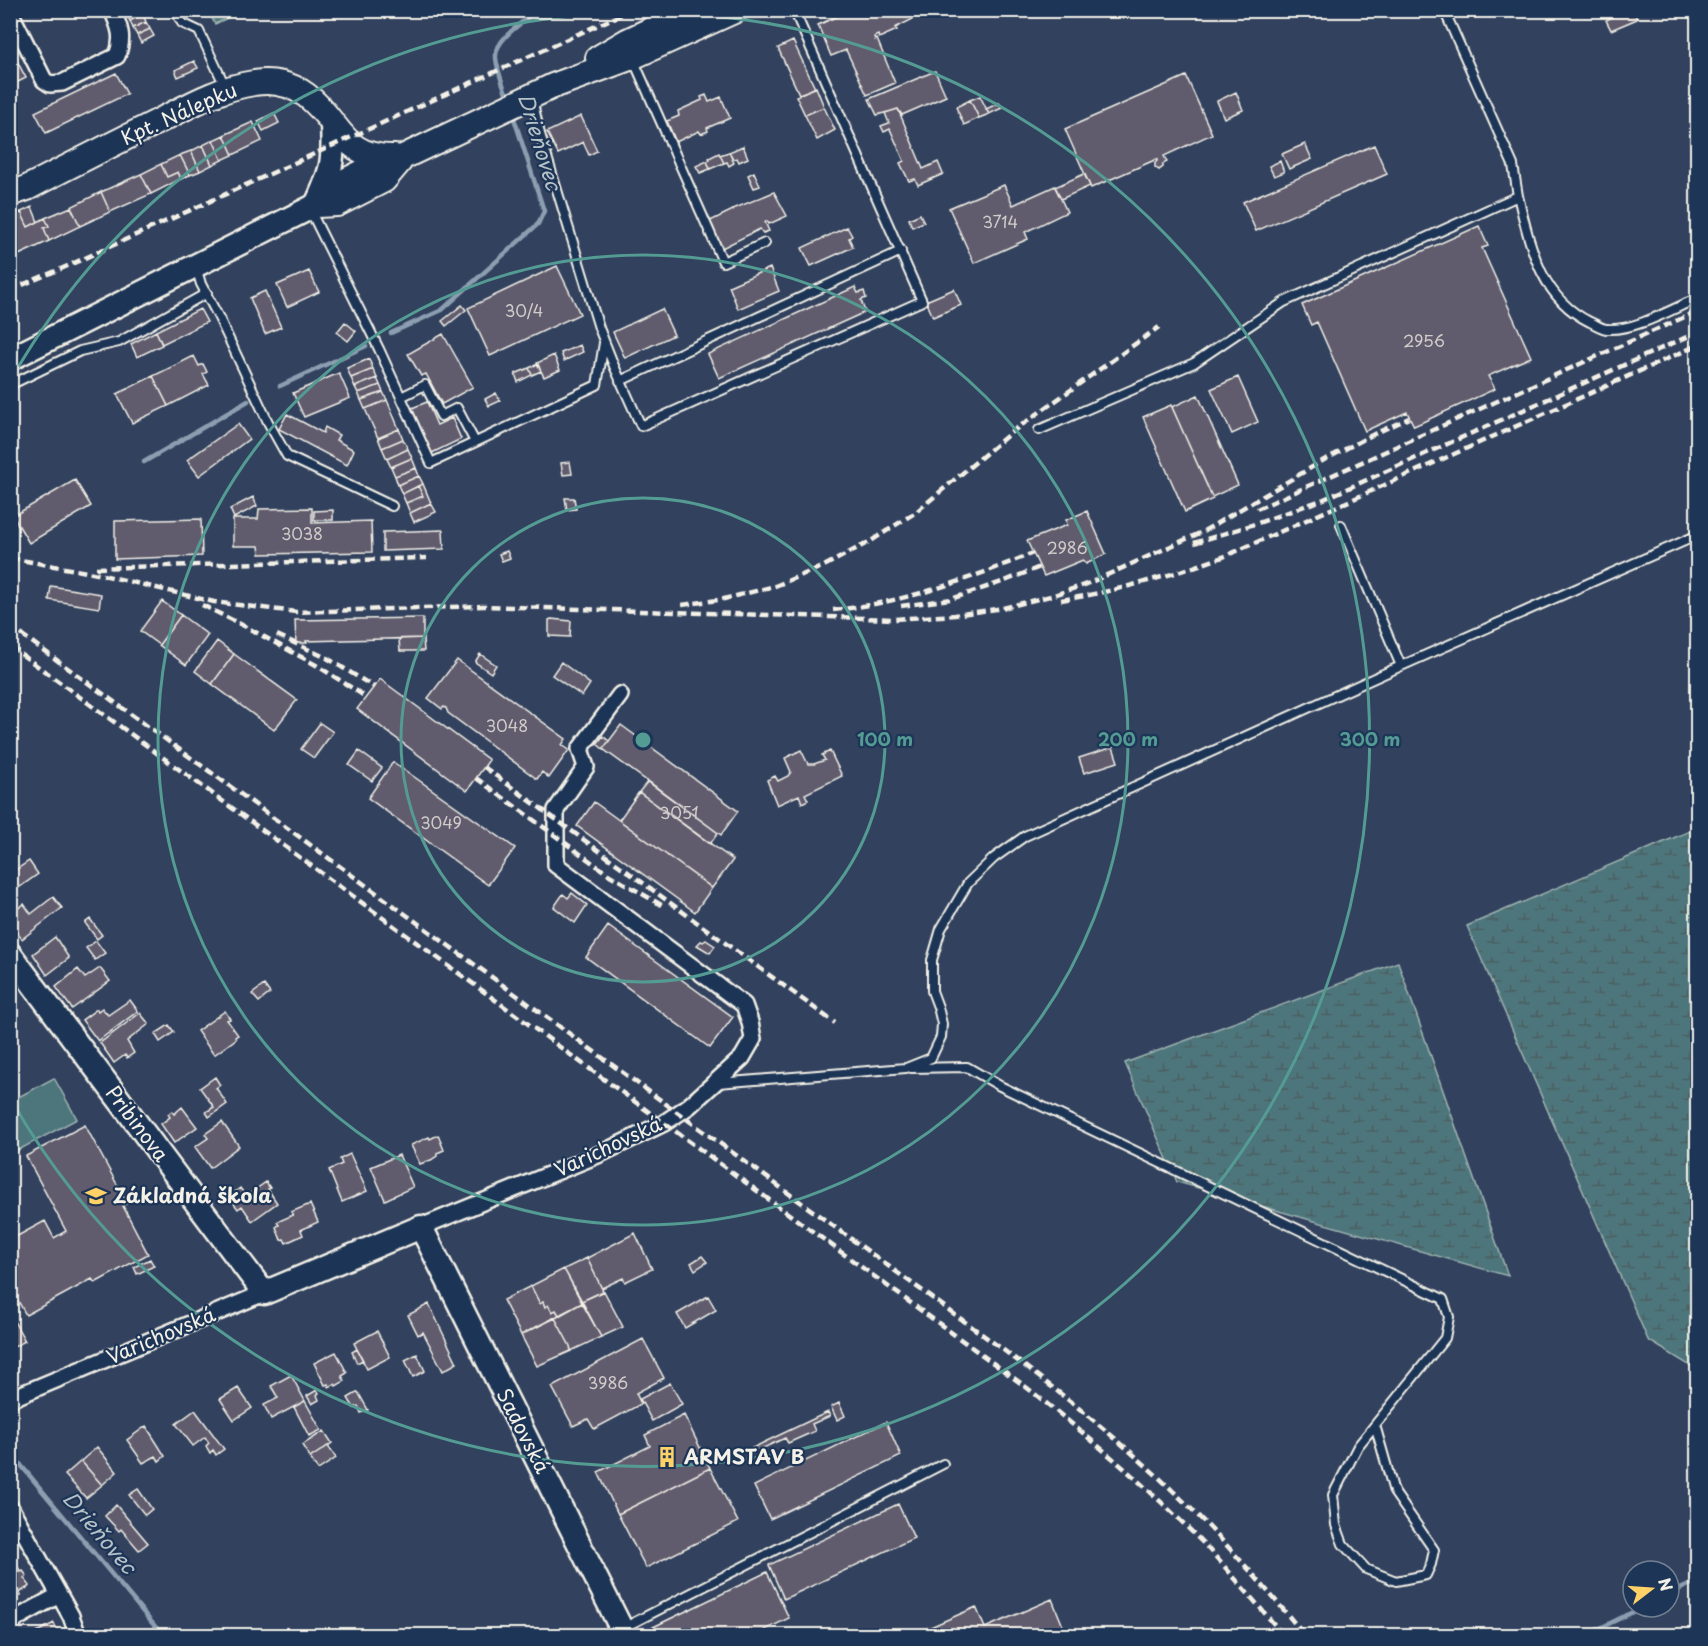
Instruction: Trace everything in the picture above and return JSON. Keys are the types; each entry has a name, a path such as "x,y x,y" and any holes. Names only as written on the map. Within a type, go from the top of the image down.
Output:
{"main road":[{"path":"527,98 627,41 693,10"},
{"path":"312,207 339,184 369,169 403,157 527,98 632,57 736,10"},
{"name":"Kpt. Nálepku","path":"10,194 27,188 203,99 227,90 262,82 281,83 299,90 317,105 345,140 362,152 378,157 403,157"}],"street":[{"path":"10,12 44,80 50,84 62,83 117,56 121,46 120,26 112,10"},
{"path":"10,359 312,207 332,167 334,152 332,124"},
{"name":"Varichovská","path":"10,1399 600,1154 664,1123 689,1106 742,1058 753,1039 744,1005 556,865 556,810 586,767 580,749 620,695"},
{"name":"Pribinova","path":"10,954 264,1293"},
{"name":"Sadovská","path":"421,1227 623,1632"},
{"path":"10,1507 71,1616 78,1635"},
{"path":"10,1622 59,1595"}],"lane":[{"path":"175,10 182,23 199,31 227,90"},
{"path":"527,98 604,341 641,426 922,301 794,10"},
{"path":"1444,10 1513,165 1530,246 1546,283 1576,315 1606,329 1638,325 1698,298"},
{"path":"632,57 723,262 765,243"},
{"path":"1039,430 1194,363 1284,302 1518,196"},
{"path":"312,207 380,349 431,463 597,385 604,341"},
{"path":"620,381 901,252"},
{"path":"195,266 201,284 287,456 392,506"},
{"path":"10,385 80,351 118,342 207,293"},
{"path":"401,397 425,385 441,416 457,408 476,442"},
{"path":"1341,525 1401,666"},
{"path":"906,1068 931,1058 941,1037 942,1024 932,991 932,960 941,929 968,883 994,858 1025,836 1698,535"},
{"path":"714,1084 906,1068 967,1067 1011,1092 1443,1299 1449,1317 1445,1338 1358,1446 1333,1495 1336,1525 1342,1544 1366,1569 1396,1581 1426,1575 1434,1550 1394,1492 1375,1425"},
{"path":"623,1632 944,1464"}],"green space":[{"path":"208,11 242,11 215,24"},
{"path":"1697,828 1697,1370 1648,1340 1467,926"},
{"path":"1398,962 1508,1276 1177,1182 1125,1063"},
{"path":"54,1078 77,1119 11,1154 11,1101"}],"building":[{"path":"133,10 141,10 143,14 130,21 126,14"},
{"path":"851,10 909,10 913,19 895,28 897,30 879,38 878,35 874,37 875,40 877,39 895,83 867,95 846,50 831,56 818,25"},
{"path":"1633,10 1637,19 1611,30 1606,20"},
{"path":"143,14 146,22 133,28 130,21"},
{"path":"146,22 150,29 137,35 133,28"},
{"path":"150,29 154,36 141,43 137,35"},
{"path":"793,41 815,88 799,94 778,48"},
{"path":"10,48 26,78 10,86"},
{"path":"194,61 198,68 178,77 175,70"},
{"path":"935,71 946,96 902,115 898,109 877,115 869,99"},
{"path":"116,73 127,94 46,133 35,112"},
{"path":"1186,76 1212,134 1164,156 1167,162 1159,170 1155,167 1157,159 1091,188 1065,129"},
{"path":"816,87 824,107 805,115 796,96"},
{"path":"1236,92 1243,110 1224,118 1217,101"},
{"path":"706,95 709,102 721,97 730,118 707,128 708,131 701,134 699,131 676,142 667,121 679,116 678,111 702,100 701,97"},
{"path":"980,96 989,114 979,118 970,100"},
{"path":"970,100 979,118 964,125 956,107"},
{"path":"999,103 1002,108 989,114 986,109"},
{"path":"824,107 835,130 817,140 805,115"},
{"path":"898,109 923,169 938,162 943,174 918,185 915,179 909,181 900,163 904,161 890,129 884,132 881,126 889,123 885,113"},
{"path":"274,113 279,123 263,131 258,121"},
{"path":"581,116 597,151 589,155 583,142 558,154 547,132"},
{"path":"253,122 262,141 233,155 224,135"},
{"path":"224,135 233,155 222,160 213,140"},
{"path":"213,140 222,160 212,165 203,145"},
{"path":"1305,144 1312,159 1289,169 1282,154"},
{"path":"203,145 212,165 200,171 191,151"},
{"path":"1374,145 1387,174 1256,231 1243,202"},
{"path":"743,146 748,158 739,162 737,158 733,159 729,152"},
{"path":"191,151 200,171 190,175 180,155"},
{"path":"729,152 734,163 729,166 727,162 724,163 720,155"},
{"path":"719,153 724,163 710,169 707,161"},
{"path":"180,155 190,175 181,179 178,172 167,177 161,164"},
{"path":"707,161 710,169 700,173 696,166"},
{"path":"1280,161 1284,172 1274,176 1269,166"},
{"path":"161,164 167,177 178,172 181,179 151,194 141,174"},
{"path":"754,172 760,186 754,188 748,175"},
{"path":"141,174 151,194 110,212 101,192"},
{"path":"1084,174 1090,186 1061,199 1055,187"},
{"path":"1004,185 1013,205 1055,186 1067,212 1025,232 1028,239 974,263 949,208"},
{"path":"101,192 110,212 80,226 71,207"},
{"path":"774,192 787,216 769,224 765,222 769,231 763,233 760,229 720,249 708,222"},
{"path":"32,207 38,222 28,227 21,212"},
{"path":"71,207 80,226 49,241 44,228 49,226 45,218"},
{"path":"21,212 28,227 45,218 49,226 44,228 49,241 10,259 10,217"},
{"path":"920,214 924,222 912,227 909,219"},
{"path":"1479,226 1488,246 1482,248 1531,357 1488,376 1495,389 1414,426 1407,412 1365,431 1317,322 1311,325 1302,305"},
{"path":"847,227 852,236 849,238 853,247 811,266 802,248"},
{"path":"557,266 580,314 490,356 468,308"},
{"path":"770,268 779,291 738,309 729,286"},
{"path":"309,271 319,292 287,307 277,285"},
{"path":"855,287 858,293 864,291 866,298 861,300 865,312 719,378 708,354"},
{"path":"954,289 961,305 933,317 926,301"},
{"path":"265,291 281,327 265,334 250,298"},
{"path":"462,305 466,310 446,326 442,321"},
{"path":"200,309 207,322 162,344 156,331"},
{"path":"662,309 674,335 625,358 613,332"},
{"path":"345,322 356,331 348,341 337,332"},
{"path":"156,331 162,345 137,357 131,344"},
{"path":"443,334 473,387 442,404 426,374 421,376 408,354"},
{"path":"580,345 583,352 564,361 561,353"},
{"path":"554,355 560,370 544,377 537,363"},
{"path":"194,356 199,366 203,364 207,372 203,374 209,385 168,406 153,376"},
{"path":"369,359 373,369 351,378 347,368"},
{"path":"538,364 541,371 532,375 529,368"},
{"path":"529,368 532,375 518,382 515,374"},
{"path":"373,369 377,378 355,387 351,378"},
{"path":"339,373 350,398 304,417 293,393"},
{"path":"153,376 168,406 132,423 117,394"},
{"path":"1238,377 1258,422 1232,434 1211,389"},
{"path":"377,378 380,385 358,393 355,387"},
{"path":"380,385 383,392 361,400 358,393"},
{"path":"383,392 387,400 365,409 361,400"},
{"path":"496,393 500,401 489,406 485,399"},
{"path":"1198,395 1238,485 1212,497 1172,407"},
{"path":"387,400 399,429 378,438 365,409"},
{"path":"427,402 437,425 452,418 461,439 432,453 412,408"},
{"path":"1171,405 1213,499 1185,512 1143,417"},
{"path":"287,414 323,433 325,427 339,435 336,440 354,450 347,465 279,429"},
{"path":"238,424 249,439 199,476 187,460"},
{"path":"399,429 403,439 382,448 378,438"},
{"path":"403,439 408,449 387,459 382,448"},
{"path":"408,449 412,458 391,467 387,459"},
{"path":"412,458 416,468 395,476 391,467"},
{"path":"570,462 572,474 563,475 561,463"},
{"path":"416,468 419,476 398,485 395,476"},
{"path":"419,476 423,484 402,494 398,485"},
{"path":"75,480 91,506 29,543 13,516"},
{"path":"423,484 431,503 410,513 406,503 423,496 418,486"},
{"path":"418,486 423,496 406,503 402,494"},
{"path":"253,497 257,506 234,518 230,509"},
{"path":"565,498 574,498 576,509 567,510"},
{"path":"431,503 436,512 414,522 410,513"},
{"path":"312,508 312,523 371,521 372,552 260,554 259,546 233,546 233,519 258,519 259,509"},
{"path":"333,510 333,520 314,520 314,511"},
{"path":"1087,511 1106,554 1086,564 1083,560 1044,576 1027,541 1067,525 1066,520"},
{"path":"201,519 202,556 115,559 115,521"},
{"path":"443,530 444,549 383,551 383,532"},
{"path":"507,551 510,558 502,561 499,554"},
{"path":"51,586 101,594 99,608 49,600"},
{"path":"162,601 181,615 159,645 140,631"},
{"path":"181,615 208,635 186,665 159,645"},
{"path":"423,618 423,638 296,643 295,620"},
{"path":"549,620 571,621 570,637 549,636"},
{"path":"423,638 424,651 400,651 399,639"},
{"path":"217,641 234,654 212,684 195,671"},
{"path":"234,654 297,700 274,730 212,684"},
{"path":"480,654 496,665 491,673 475,662"},
{"path":"457,660 566,739 562,745 569,750 549,778 542,772 537,779 448,713 446,708 442,709 428,698"},
{"path":"561,662 590,684 582,696 552,675"},
{"path":"380,679 489,760 467,791 357,709"},
{"path":"320,723 333,732 314,758 301,749"},
{"path":"621,725 738,811 721,835 603,749"},
{"path":"603,736 609,741 603,749 597,744"},
{"path":"1113,747 1118,762 1084,773 1079,758"},
{"path":"801,750 808,764 825,760 822,755 830,751 842,776 805,794 808,800 802,803 799,795 777,805 767,780 775,776 778,781 788,776 791,772 785,758"},
{"path":"359,751 382,768 372,781 349,765"},
{"path":"393,762 515,848 488,885 368,798"},
{"path":"648,781 718,833 710,844 639,792"},
{"path":"639,792 733,860 712,888 619,820"},
{"path":"594,802 712,888 695,912 577,826"},
{"path":"29,861 38,874 10,894 10,874"},
{"path":"572,893 587,905 575,923 554,907 563,894 568,898"},
{"path":"53,897 62,908 22,939 10,924 10,914 24,904 31,914"},
{"path":"90,919 102,935 97,939 85,923"},
{"path":"608,926 733,1017 710,1048 586,957"},
{"path":"55,937 69,958 47,975 33,954"},
{"path":"706,940 715,946 710,953 697,945"},
{"path":"96,941 105,953 95,960 86,948"},
{"path":"100,968 110,981 72,1009 56,987 78,969 85,978"},
{"path":"264,985 270,993 259,1002 252,994"},
{"path":"130,1000 138,1011 98,1041 82,1020 102,1008 108,1015"},
{"path":"225,1011 230,1019 227,1020 238,1035 214,1055 197,1031"},
{"path":"140,1013 149,1024 127,1041 134,1053 127,1058 125,1055 114,1063 100,1043"},
{"path":"169,1025 174,1032 160,1042 155,1034"},
{"path":"215,1077 220,1085 216,1088 227,1104 209,1117 206,1112 214,1107 200,1088"},
{"path":"182,1107 197,1127 174,1143 161,1124 170,1117 168,1114 172,1111 174,1114"},
{"path":"222,1122 239,1146 210,1168 195,1147 208,1138 205,1134"},
{"path":"85,1125 127,1203 123,1206 148,1254 95,1283 92,1279 26,1315 17,1299 10,1302 10,1240 45,1221 54,1238 66,1231 26,1156"},
{"path":"438,1135 444,1150 437,1153 437,1156 431,1160 420,1164 411,1145"},
{"path":"350,1154 367,1191 342,1202 329,1170 342,1164 340,1159"},
{"path":"399,1155 413,1187 385,1200 371,1167"},
{"path":"266,1182 277,1203 252,1221 242,1206 238,1209 229,1197 240,1188 246,1196"},
{"path":"310,1204 318,1222 301,1230 303,1235 286,1243 284,1239 281,1240 276,1227 279,1225 277,1222 293,1215 291,1212"},
{"path":"635,1233 652,1269 625,1282 623,1278 602,1288 603,1291 587,1258"},
{"path":"702,1256 707,1262 695,1270 691,1263"},
{"path":"587,1258 603,1291 582,1301 564,1269"},
{"path":"150,1259 154,1266 137,1274 134,1267"},
{"path":"564,1269 582,1303 559,1315 556,1310 552,1312 548,1305 545,1307 543,1302 540,1304 531,1286"},
{"path":"531,1286 540,1304 543,1302 545,1307 548,1305 552,1312 556,1310 559,1315 521,1335 503,1300"},
{"path":"604,1291 623,1327 601,1337 582,1301"},
{"path":"708,1296 716,1310 685,1328 677,1314"},
{"path":"582,1303 601,1337 571,1351 555,1318"},
{"path":"429,1304 457,1363 443,1371 423,1332 418,1335 408,1315"},
{"path":"10,1314 25,1341 10,1349"},
{"path":"555,1318 571,1351 537,1366 521,1335"},
{"path":"377,1331 390,1357 367,1369 354,1343"},
{"path":"643,1339 664,1378 636,1393 641,1404 594,1429 588,1419 573,1426 552,1387"},
{"path":"357,1349 363,1360 357,1363 352,1352"},
{"path":"336,1352 347,1373 342,1376 345,1381 329,1387 328,1384 325,1385 314,1363"},
{"path":"417,1354 425,1371 413,1377 405,1360"},
{"path":"291,1375 305,1401 271,1419 264,1405 278,1398 271,1386"},
{"path":"670,1383 682,1404 652,1421 640,1399"},
{"path":"238,1388 252,1408 234,1420 220,1399"},
{"path":"317,1390 319,1400 312,1404 307,1396"},
{"path":"358,1392 368,1410 361,1413 358,1406 354,1408 348,1398"},
{"path":"305,1401 321,1430 309,1436 294,1407"},
{"path":"839,1403 845,1416 837,1420 831,1407"},
{"path":"195,1410 224,1449 216,1455 213,1450 210,1453 206,1446 209,1443 205,1437 193,1446 176,1424"},
{"path":"828,1412 830,1416 812,1424 815,1431 788,1443 785,1438 750,1454 748,1450"},
{"name":"ARMSTAV B","path":"684,1415 710,1468 618,1514 598,1472 650,1446 645,1435"},
{"path":"886,1422 901,1456 770,1519 754,1486"},
{"path":"146,1426 165,1456 159,1461 156,1456 143,1463 127,1440"},
{"path":"324,1431 332,1443 310,1458 302,1445"},
{"path":"328,1446 336,1458 318,1470 310,1458"},
{"path":"97,1447 117,1472 102,1485 81,1461"},
{"path":"81,1461 102,1485 86,1498 65,1475"},
{"path":"710,1468 738,1522 646,1568 618,1514"},
{"path":"138,1489 152,1509 145,1515 129,1495"},
{"path":"898,1504 914,1538 784,1599 769,1565"},
{"path":"116,1505 148,1543 139,1550 121,1529 119,1531 105,1516"},
{"path":"14,1561 21,1572 23,1571 27,1576 24,1578 30,1586 12,1600 10,1598 10,1563"},
{"path":"767,1572 789,1618 753,1636 649,1636 647,1630"},
{"path":"1052,1599 1067,1636 910,1636 976,1607 985,1628"},
{"path":"54,1623 60,1636 29,1636"}],"waterway":[{"name":"Drieňovec","path":"508,99 498,68 497,51 505,37 538,10"},
{"name":"Drieňovec","path":"391,333 442,310 538,224 544,211 512,112"},
{"name":"Drieňovec","path":"280,386 366,346"},
{"name":"Drieňovec","path":"144,462 248,401"},
{"name":"Drieňovec","path":"10,1452 163,1636"},
{"path":"1681,1589 1698,1581"},
{"path":"1584,1636 1621,1618"}],"railway":[{"path":"10,290 631,10"},
{"path":"1257,509 1698,311"},
{"path":"682,605 724,599 775,586 824,566 871,541 916,512 1009,434 1159,327"},
{"path":"1194,543 1324,499 1698,332"},
{"path":"1061,600 1146,582 1228,555 1698,345"},
{"path":"10,558 103,575 214,602 296,612 483,606 894,619 955,615 1003,608 1087,584 1202,532 1324,460 1409,418"},
{"path":"833,610 885,602 935,589 1033,553"},
{"path":"96,568 427,558"},
{"path":"901,606 951,599 1040,567"},
{"path":"202,605 316,665 366,697"},
{"path":"10,626 1040,1378 1152,1471 1208,1525 1305,1636"},
{"path":"277,635 327,658 374,687"},
{"path":"10,646 1026,1387 1116,1462 1181,1521 1223,1565 1284,1636"},
{"path":"484,767 835,1023"},
{"path":"476,778 608,874 665,907"}],"place":[{"name":"Základná škola","path":"96,1196"},
{"name":"ARMSTAV B","path":"667,1457"}]}
